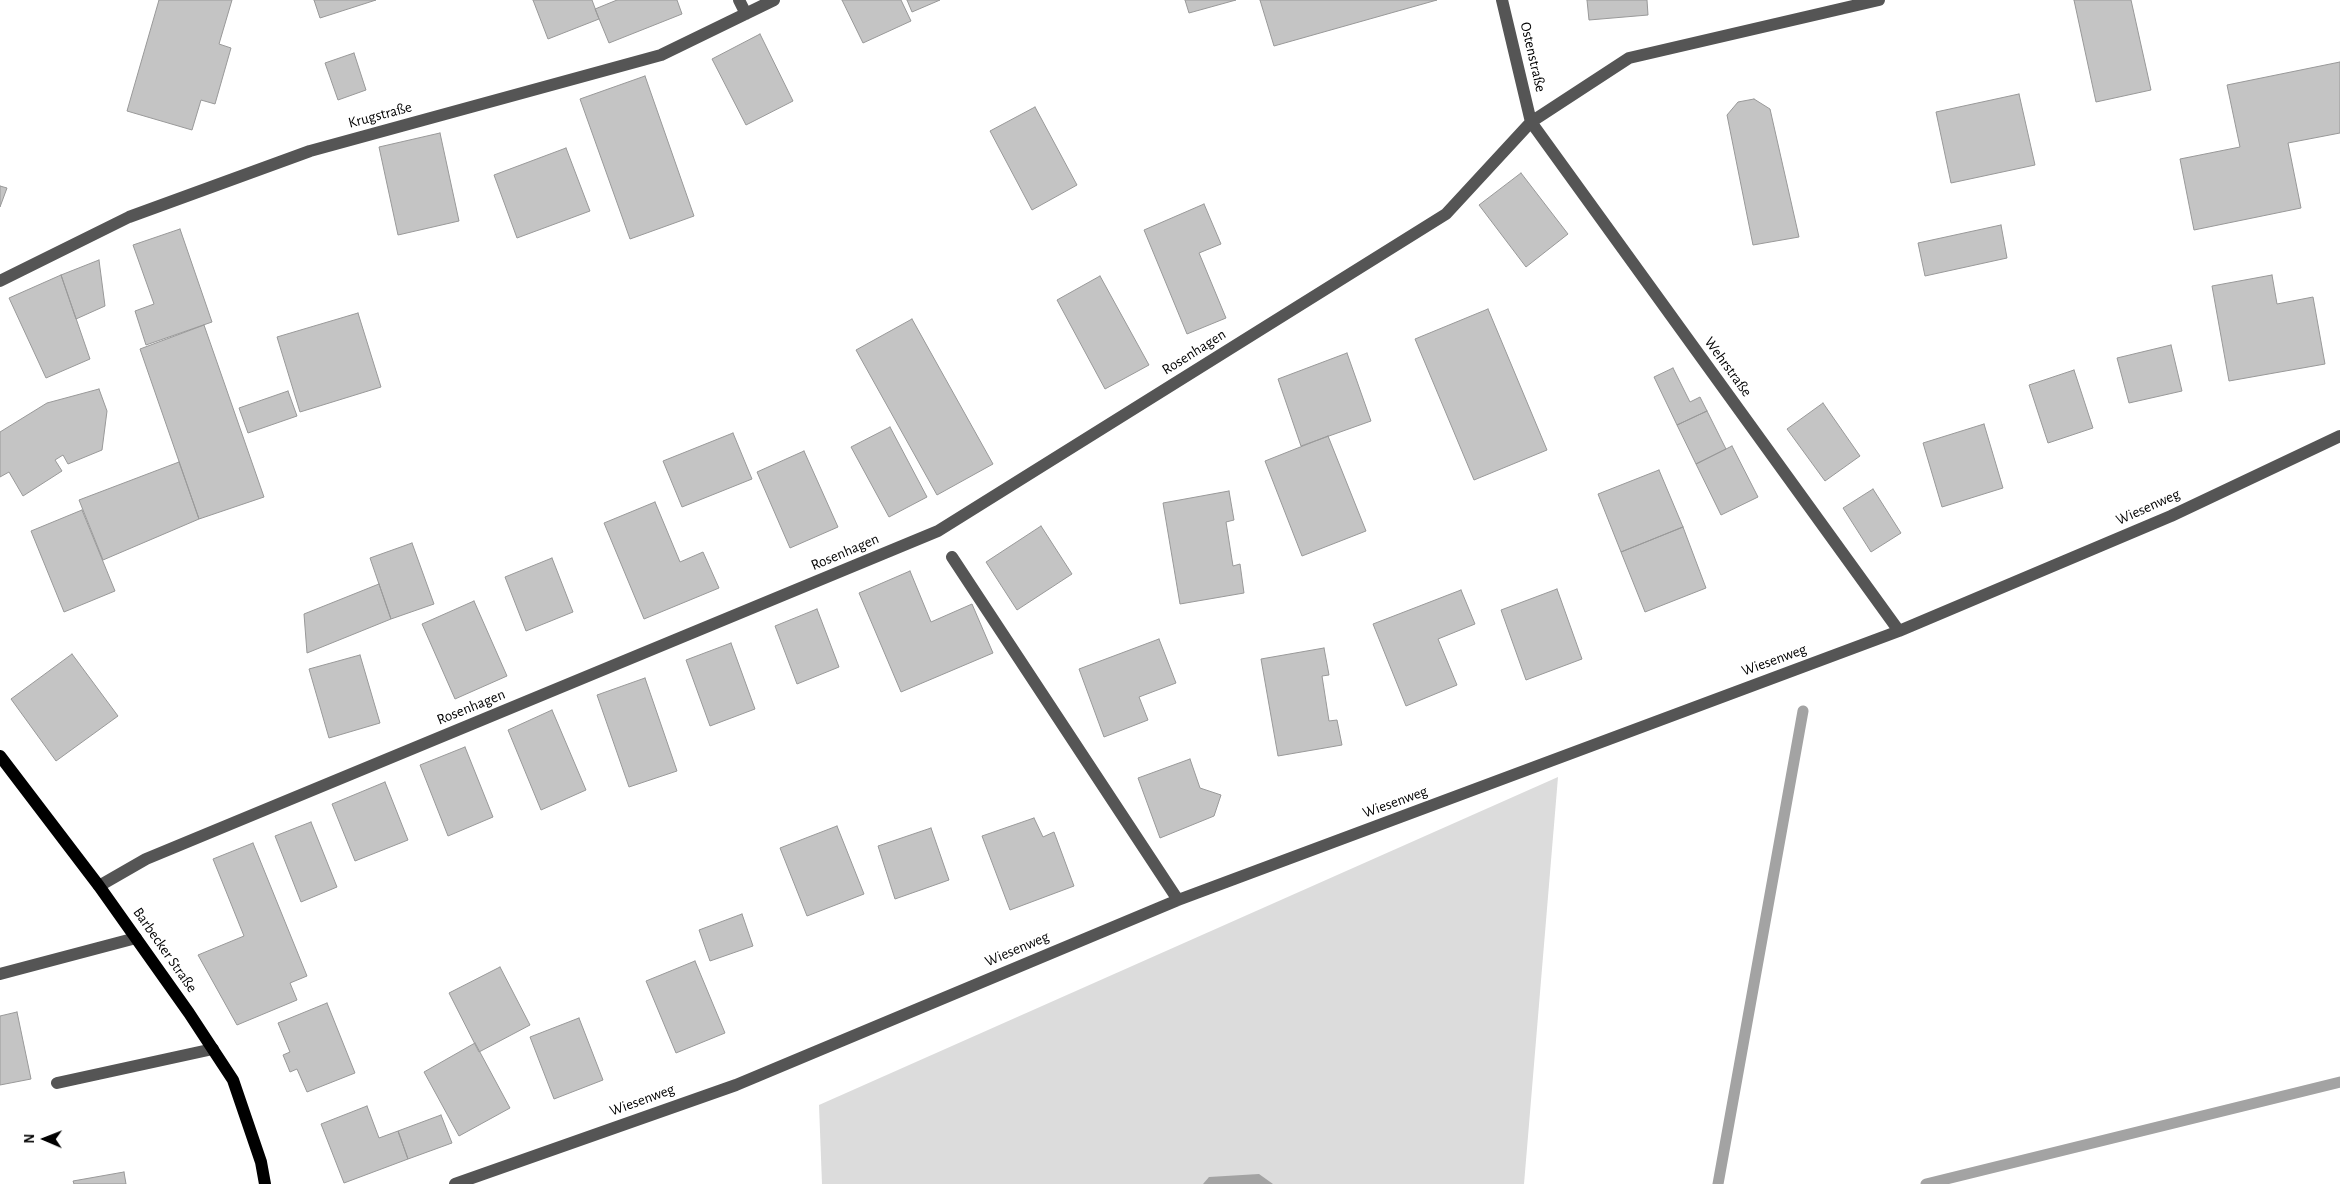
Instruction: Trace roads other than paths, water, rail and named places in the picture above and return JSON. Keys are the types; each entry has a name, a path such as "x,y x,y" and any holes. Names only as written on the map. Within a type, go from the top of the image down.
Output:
{"main road":[{"name":"Barbecker Straße","path":"0,756 100,886 233,1080 261,1162 265,1184"}],"street":[{"path":"740,0 746,14"},
{"name":"Krugstraße","path":"0,281 130,217 310,151 661,55 774,0"},
{"name":"Ostenstraße","path":"1502,0 1531,122"},
{"name":"Rosenhagen","path":"100,886 155,855 938,531 1446,214 1531,122 1629,58 1879,0"},
{"name":"Wehrstraße","path":"1531,122 1898,631"},
{"name":"Wiesenweg","path":"455,1184 736,1084 1178,900 1898,631 2171,516 2340,436"},
{"path":"952,557 1178,900"},
{"path":"0,974 136,938"},
{"path":"57,1083 213,1049"}],"waterway":[{"path":"1718,1184 1803,711"},
{"path":"1926,1184 2340,1082"}]}
